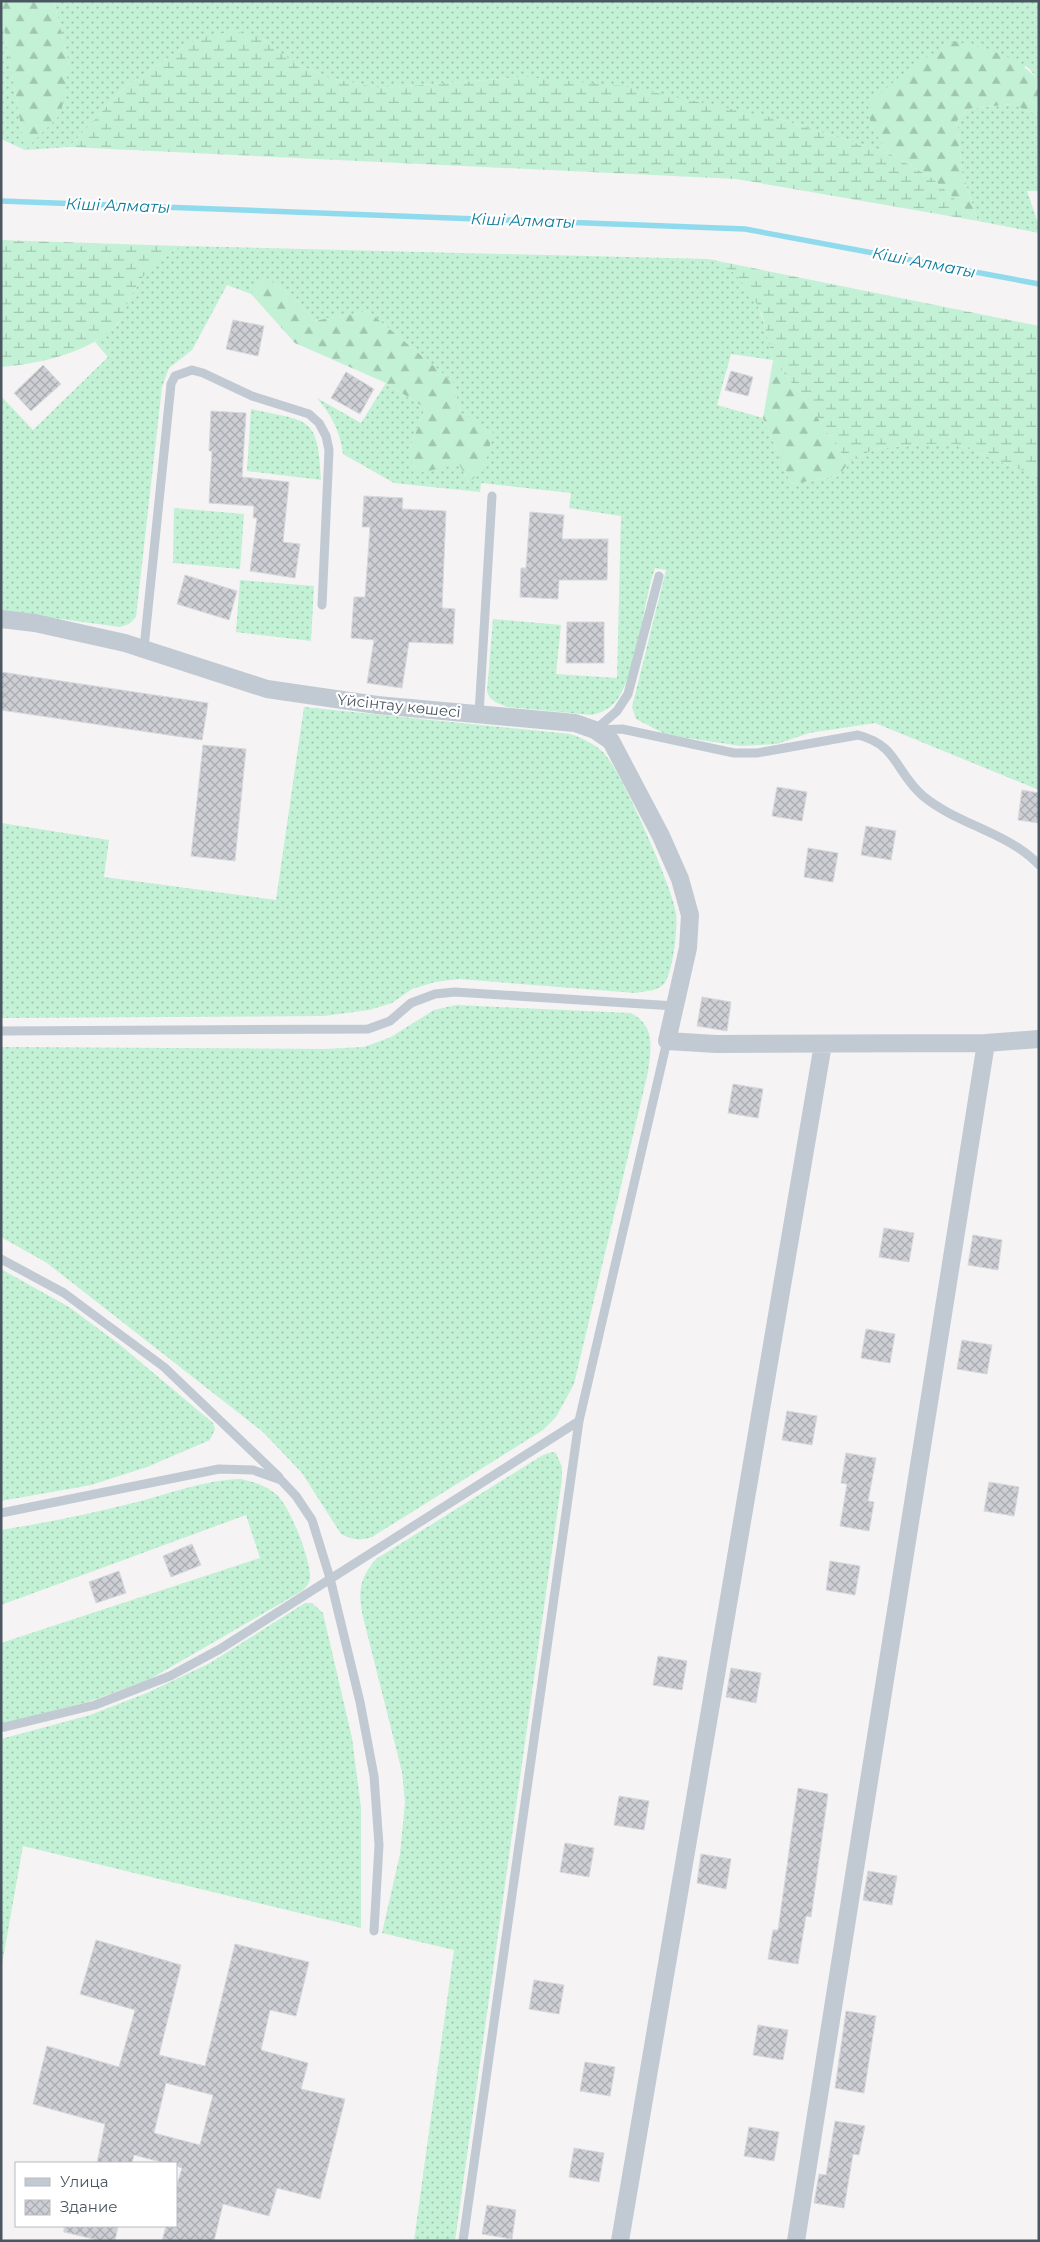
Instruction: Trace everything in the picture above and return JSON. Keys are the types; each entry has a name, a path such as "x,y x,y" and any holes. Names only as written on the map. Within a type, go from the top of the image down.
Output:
{"street":[{"name":"Үйсінтау көшесі","path":"1,619 35,623 144,648 266,689 377,705 575,723 595,730 611,741 661,836 680,879 690,915 688,948 667,1041"},
{"path":"667,1041 716,1044 823,1044 986,1043 1039,1039"},
{"path":"796,2241 986,1043"},
{"path":"620,2241 823,1044"}],"lane":[{"path":"144,648 171,384 175,376 181,372 192,370 203,373 252,396 310,414 319,423 326,436 329,450 322,605"},
{"path":"479,714 492,496"},
{"path":"595,730 617,711 628,694 659,576"},
{"path":"595,730 622,729 734,753 758,753 858,735 871,738 887,748 904,776 922,795 942,810 1026,852 1039,865"},
{"path":"1,1031 368,1029 390,1021 411,1003 435,994 455,992 675,1006"},
{"path":"463,2241 579,1421 667,1041"},
{"path":"1,1259 64,1293 164,1368 281,1480 296,1496 312,1520 330,1578 360,1702 374,1776 379,1845 374,1931"},
{"path":"1,1728 96,1705 170,1676 220,1649 579,1421"},
{"path":"1,1513 219,1469 253,1470 281,1480"}],"green space":[{"path":"1,1 54,1 69,65 61,114 25,150 4,28 1,27"},
{"path":"54,1 1039,1 1039,81 1027,66 871,127 890,154 783,120 525,77 380,88 329,78 294,63 262,38 192,42 125,87 69,147 25,150 1,139 1,27 4,28 25,149 69,65"},
{"path":"229,30 262,38 294,63 329,78 380,88 525,77 624,86 783,120 890,154 932,178 978,221 736,179 69,147 125,87 192,42"},
{"path":"954,41 1000,54 1021,64 1039,81 1039,115 1011,104 968,109 957,121 962,172 978,221 932,178 890,154 871,127 868,104 911,67"},
{"path":"1012,104 1039,115 1039,191 1027,191 1039,226 1039,233 978,221 962,172 957,121 968,109"},
{"path":"1,240 180,246 158,261 147,272 132,294 117,324 93,343 79,350 47,360 1,367"},
{"path":"180,246 708,259 730,270 742,280 755,300 764,324 773,360 731,354 717,405 763,418 791,484 839,476 848,463 874,449 920,444 956,444 1039,477 1039,790 875,723 809,733 777,744 741,746 667,735 636,719 632,707 666,570 655,568 630,671 624,687 612,705 592,715 508,707 496,702 487,692 493,619 561,625 556,674 617,678 621,516 569,508 571,493 481,483 480,492 394,483 343,454 340,438 334,424 317,398 361,423 386,383 425,408 409,451 459,464 469,482 460,412 453,382 368,311 314,321 298,301 265,277 251,294 227,285 192,350 169,368 162,387 136,617 129,624 120,627 1,611 1,396 33,430 108,357 95,342 118,324 132,294 149,267"},
{"path":"708,259 1039,326 1039,477 956,444 920,444 874,449 848,463 805,399 773,360 762,315 753,296 733,272"},
{"path":"265,277 298,301 314,321 368,311 453,382 460,412 493,432 484,470 469,482 459,464 414,474 409,451 425,408 386,383 295,343 251,294"},
{"path":"773,360 805,399 848,463 839,476 791,484 763,418"},
{"path":"251,409 286,416 307,425 313,432 317,443 321,480 247,471"},
{"path":"174,508 244,514 240,569 173,563"},
{"path":"240,580 314,586 311,641 236,632"},
{"path":"304,707 570,734 587,741 603,752 621,781 645,829 673,900 676,913 675,939 670,970 664,984 655,989 636,993 459,979 435,982 412,989 392,1003 369,1010 324,1016 1,1018 1,823 109,840 104,877 276,900"},
{"path":"456,1005 631,1013 645,1024 648,1031 651,1046 648,1072 574,1384 556,1417 543,1430 372,1537 352,1539 341,1534 302,1473 263,1432 47,1263 1,1237 1,1047 325,1049 364,1047 391,1037 434,1010"},
{"path":"1,1269 69,1307 119,1344 213,1423 215,1429 210,1440 147,1467 91,1485 1,1501"},
{"path":"552,1452 556,1453 562,1467 562,1479 455,2241 414,2241 454,1950 382,1933 400,1854 405,1802 402,1772 363,1617 361,1586 366,1573 376,1559 543,1455"},
{"path":"241,1479 268,1488 282,1500 299,1534 307,1559 310,1578 308,1585 302,1591 150,1679 88,1702 1,1724 1,1643 260,1558 246,1515 1,1605 1,1530 97,1512 213,1482"},
{"path":"305,1603 312,1603 323,1613 352,1738 361,1807 361,1928 23,1846 1,1970 1,1739 90,1715 147,1693 210,1663"}],"building":[{"path":"233,320 264,326 258,356 226,349"},
{"path":"43,365 61,384 31,411 14,393"},
{"path":"731,371 753,377 748,396 725,390"},
{"path":"346,372 374,389 360,414 331,398"},
{"path":"211,411 246,413 242,477 289,482 283,542 300,544 295,578 250,571 257,518 253,518 254,506 209,503 212,451 209,451"},
{"path":"364,496 403,498 402,509 446,511 442,608 455,609 453,644 409,642 402,688 367,683 374,640 351,638 354,597 365,597 370,527 362,527"},
{"path":"530,512 564,515 562,539 608,539 607,580 559,580 558,599 520,597 521,568 526,568"},
{"path":"185,575 237,591 229,620 177,604"},
{"path":"567,622 604,622 604,663 566,663"},
{"path":"1,672 208,703 202,740 1,710"},
{"path":"203,745 246,749 235,861 191,856"},
{"path":"777,787 807,792 802,821 772,816"},
{"path":"1022,790 1039,793 1039,823 1018,820"},
{"path":"866,826 896,831 891,860 861,855"},
{"path":"808,848 838,853 833,882 804,877"},
{"path":"702,997 731,1002 727,1031 697,1026"},
{"path":"733,1084 763,1089 758,1118 728,1113"},
{"path":"884,1228 914,1233 909,1262 879,1257"},
{"path":"973,1235 1002,1240 998,1270 968,1265"},
{"path":"866,1329 895,1334 890,1363 861,1358"},
{"path":"962,1340 992,1345 987,1374 957,1369"},
{"path":"787,1411 817,1416 812,1445 782,1440"},
{"path":"846,1453 876,1458 868,1501 874,1502 869,1531 840,1526 847,1484 841,1483"},
{"path":"989,1482 1019,1487 1014,1516 984,1511"},
{"path":"192,1544 201,1565 171,1577 163,1556"},
{"path":"830,1561 860,1566 855,1595 826,1590"},
{"path":"119,1571 126,1593 96,1603 89,1582"},
{"path":"658,1656 687,1661 682,1690 653,1685"},
{"path":"731,1668 761,1673 756,1703 726,1697"},
{"path":"798,1788 828,1794 811,1917 806,1916 798,1964 768,1959 773,1930 778,1930"},
{"path":"619,1796 649,1801 644,1830 614,1825"},
{"path":"565,1843 594,1848 589,1877 560,1872"},
{"path":"701,1854 731,1859 726,1889 697,1883"},
{"path":"868,1871 897,1876 892,1905 863,1900"},
{"path":"96,1940 181,1965 159,2055 205,2066 235,1944 309,1962 296,2016 270,2010 261,2050 308,2063 301,2089 345,2099 320,2199 277,2188 269,2216 223,2204 214,2241 162,2241 166,2227 178,2227 178,2181 182,2168 178,2167 178,2162 161,2162 134,2155 132,2162 97,2162 105,2124 33,2104 47,2046 119,2067 135,2010 80,1994","holes":["166,2083 213,2095 200,2145 154,2133"]},
{"path":"534,1980 564,1985 559,2014 529,2009"},
{"path":"846,2011 876,2016 864,2093 835,2088"},
{"path":"758,2025 788,2030 783,2060 753,2055"},
{"path":"585,2062 615,2067 610,2096 580,2091"},
{"path":"835,2121 865,2126 859,2155 853,2154 844,2208 814,2203 819,2174 826,2175"},
{"path":"749,2127 779,2132 774,2161 744,2156"},
{"path":"574,2148 604,2153 599,2182 569,2177"},
{"path":"487,2205 516,2210 512,2239 482,2234"},
{"path":"64,2227 118,2227 115,2241 102,2241 64,2232"}],"waterway":[{"name":"Кіші Алматы","path":"1,201 745,229 1039,284"}]}
